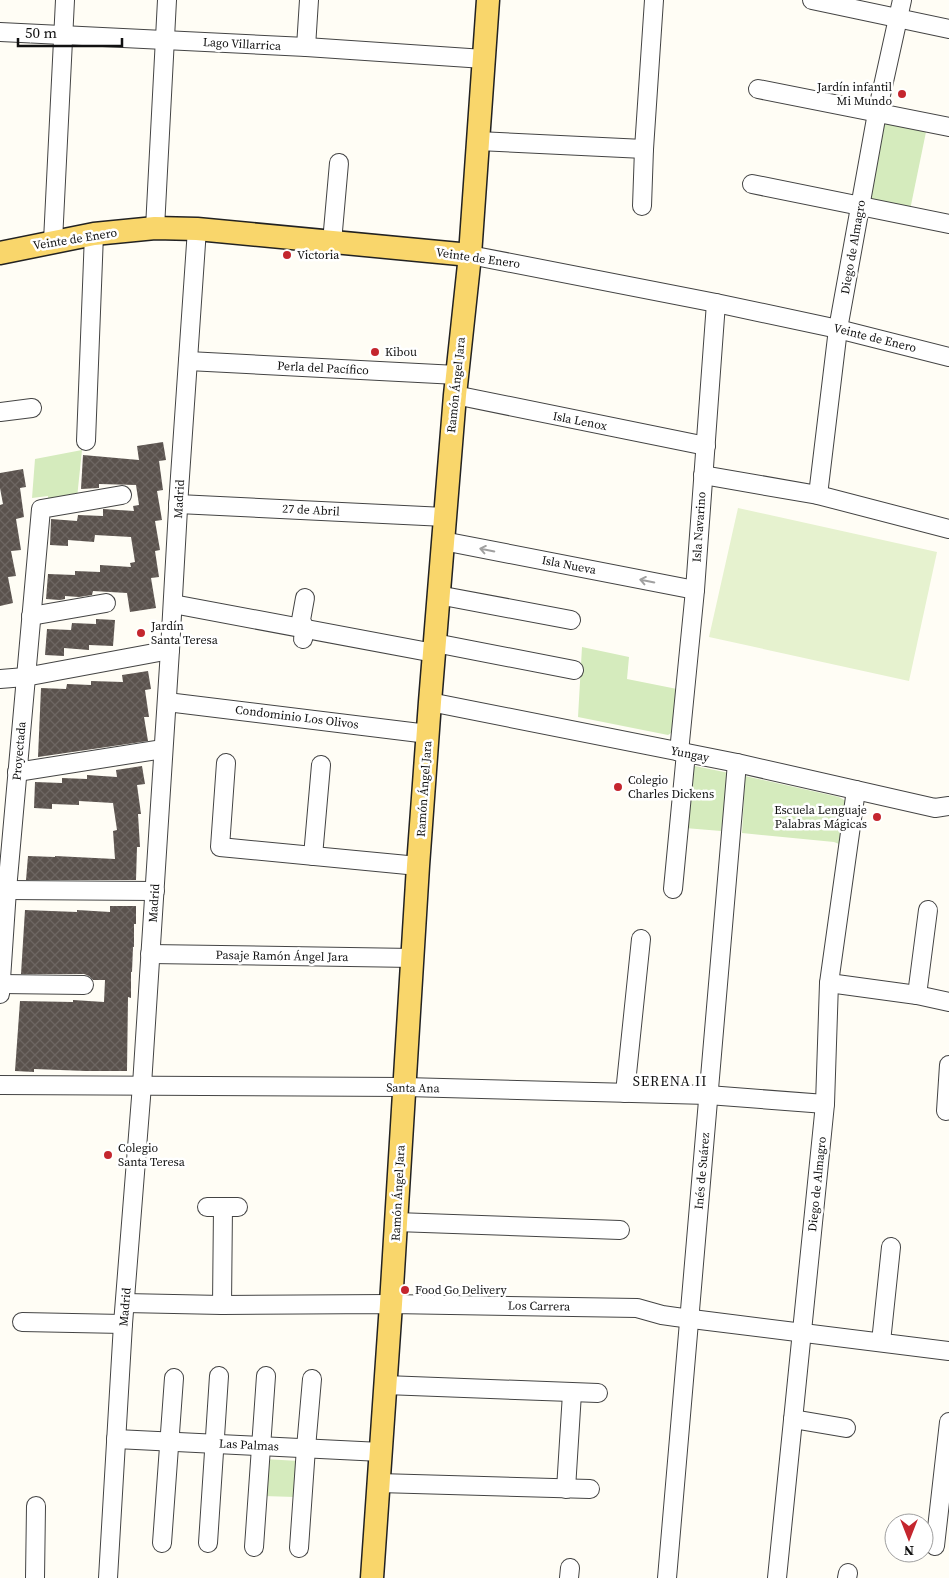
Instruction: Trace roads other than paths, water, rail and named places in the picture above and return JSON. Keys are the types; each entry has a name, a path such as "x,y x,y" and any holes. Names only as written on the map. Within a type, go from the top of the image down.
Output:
{"main road":[{"name":"Ramón Ángel Jara","path":"372,1578 392,1304 418,866 430,702 456,385 470,255 488,0"},
{"name":"Veinte de Enero","path":"0,253 94,234 155,228 197,229 470,255"}],"street":[{"path":"53,242 64,0"},
{"path":"155,228 167,0"},
{"path":"306,47 310,0"},
{"path":"642,206 654,0"},
{"path":"812,0 949,28"},
{"name":"Diego de Almagro","path":"818,496 838,328 861,206 860,200 902,0"},
{"name":"Lago Villarrica","path":"0,32 306,47 484,59"},
{"path":"758,88 949,127"},
{"path":"478,141 644,149"},
{"path":"332,242 339,163"},
{"path":"752,184 949,224"},
{"name":"Madrid","path":"108,1578 123,1324 142,1086 197,229"},
{"path":"86,441 94,234"},
{"name":"Veinte de Enero","path":"470,255 838,328 949,357"},
{"name":"Isla Navarino","path":"673,889 716,303"},
{"name":"Perla del Pacífico","path":"188,361 456,385"},
{"name":"Isla Lenox","path":"456,385 706,446"},
{"path":"0,412 32,408"},
{"path":"703,475 818,496 949,529"},
{"name":"Proyectada","path":"0,989 2,939 41,509 122,495"},
{"name":"27 de Abril","path":"178,504 445,516"},
{"name":"Isla Nueva","path":"443,541 695,590"},
{"path":"438,595 571,620"},
{"path":"304,635 301,620 305,598"},
{"path":"31,616 106,603"},
{"path":"173,604 304,635 434,648 574,670"},
{"path":"0,679 25,677 170,650"},
{"name":"Condominio Los Olivos","path":"167,702 428,734"},
{"name":"Yungay","path":"430,702 737,763 935,808 949,806"},
{"path":"17,772 163,749"},
{"path":"226,763 220,847 418,866"},
{"name":"Inés de Suárez","path":"666,1578 737,763"},
{"path":"313,856 321,765"},
{"name":"Diego de Almagro","path":"777,1578 825,1104 829,983 856,790"},
{"path":"7,890 155,891"},
{"path":"917,995 928,910"},
{"path":"625,1092 641,939"},
{"name":"Pasaje Ramón Ángel Jara","path":"150,954 413,958"},
{"path":"829,983 917,995 949,1002"},
{"path":"0,989 84,985"},
{"path":"946,1111 949,1065"},
{"name":"Santa Ana","path":"0,1085 405,1087 625,1092 708,1095 825,1104"},
{"path":"222,1305 223,1207"},
{"path":"396,1222 620,1230"},
{"path":"881,1342 891,1247"},
{"name":"Los Carrera","path":"125,1303 222,1305 392,1304 637,1308 662,1315 690,1319 949,1351"},
{"path":"22,1322 123,1324"},
{"path":"208,1544 219,1376"},
{"path":"254,1547 266,1376"},
{"path":"162,1543 174,1378"},
{"path":"299,1548 312,1379"},
{"path":"386,1386 598,1393"},
{"path":"566,1489 572,1393"},
{"path":"793,1419 846,1428"},
{"path":"935,1546 949,1422"},
{"name":"Las Palmas","path":"116,1439 381,1452"},
{"path":"379,1483 590,1490"},
{"path":"35,1578 36,1506"}],"place":[{"name":"Jardín infantil Mi Mundo","path":"902,94"},
{"name":"Victoria","path":"287,255"},
{"name":"Kibou","path":"375,352"},
{"name":"Jardín Santa Teresa","path":"141,633"},
{"name":"Colegio Charles Dickens","path":"618,787"},
{"name":"Escuela Lenguaje Palabras Mágicas","path":"877,817"},
{"name":"Colegio Santa Teresa","path":"108,1155"},
{"name":"Food Go Delivery","path":"405,1290"}],"district":[{"name":"SERENA II","path":"670,1081"}]}
